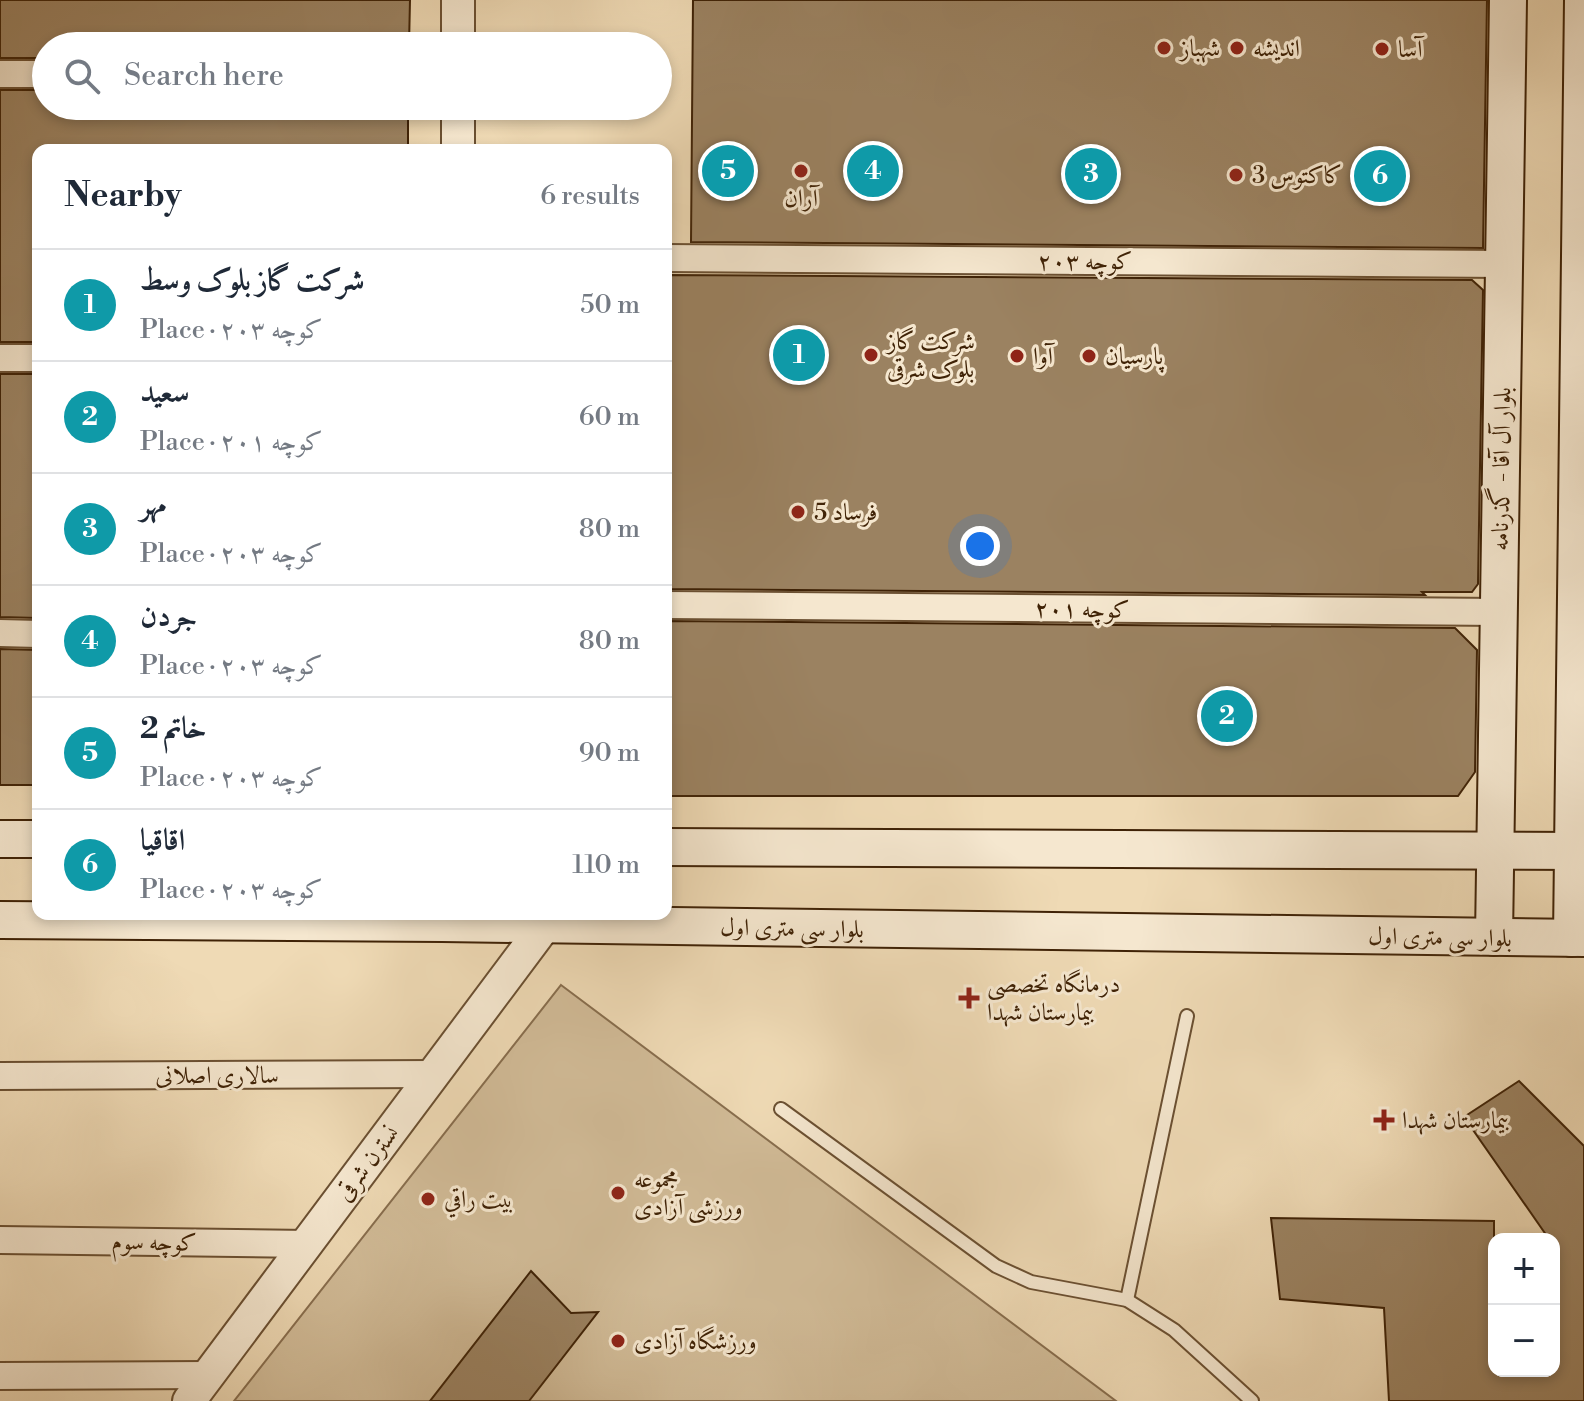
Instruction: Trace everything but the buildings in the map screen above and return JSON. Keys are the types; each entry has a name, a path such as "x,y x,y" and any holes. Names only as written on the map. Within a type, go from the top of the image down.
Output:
{"main road":[{"name":"بلوار آل آقا - گذرنامه","path":"1494,937 1508,0"},
{"path":"1578,938 1583,0"},
{"path":"0,839 32,839"},
{"path":"672,847 1578,851"},
{"name":"بلوار سی متری اول","path":"0,920 32,920"},
{"name":"بلوار سی متری اول","path":"598,920 1578,938"}],"street":[{"path":"458,0 458,32"},
{"path":"0,74 32,74"},
{"path":"458,120 458,144"},
{"name":"کوچه ۲۰۳","path":"672,258 1504,264"},
{"path":"0,358 32,358"},
{"name":"کوچه ۲۰۱","path":"672,605 1499,612"},
{"path":"0,633 32,634"},
{"name":"نسترن شرقی","path":"189,1401 434,1074 544,920"},
{"name":"سالاری اصلانی","path":"0,1076 434,1074"},
{"name":"کوچه سوم","path":"0,1240 308,1244"},
{"path":"0,1376 209,1375"}],"lane":[{"path":"1127,1300 1187,1016"},
{"path":"781,1109 996,1266 1031,1282 1127,1300 1174,1330 1252,1401"}],"shaded area":[{"name":"مجموعه ورزشی آزادی","path":"561,985 1116,1401 234,1401"}],"place":[{"name":"شهباز","path":"1164,48"},
{"name":"اندیشه","path":"1237,48"},
{"name":"آسا","path":"1382,49"},
{"name":"خاتم 2","path":"728,171"},
{"name":"آران","path":"801,171"},
{"name":"جردن","path":"873,171"},
{"name":"مهر","path":"1091,174"},
{"name":"کاکتوس 3","path":"1236,175"},
{"name":"اقاقیا","path":"1380,176"},
{"name":"شرکت گاز بلوک وسط","path":"799,355"},
{"name":"شرکت گاز بلوک شرقی","path":"871,355"},
{"name":"آوا","path":"1017,356"},
{"name":"پارسیان","path":"1089,356"},
{"name":"فرساد 5","path":"798,512"},
{"name":"سعید","path":"1227,716"},
{"name":"درمانگاه تخصصی بیمارستان شهدا","path":"969,998"},
{"name":"بیمارستان شهدا","path":"1384,1120"},
{"name":"مجموعه ورزشی آزادی","path":"618,1193"},
{"name":"بيت راقي","path":"428,1199"},
{"name":"ورزشگاه آزادی","path":"618,1341"}]}
